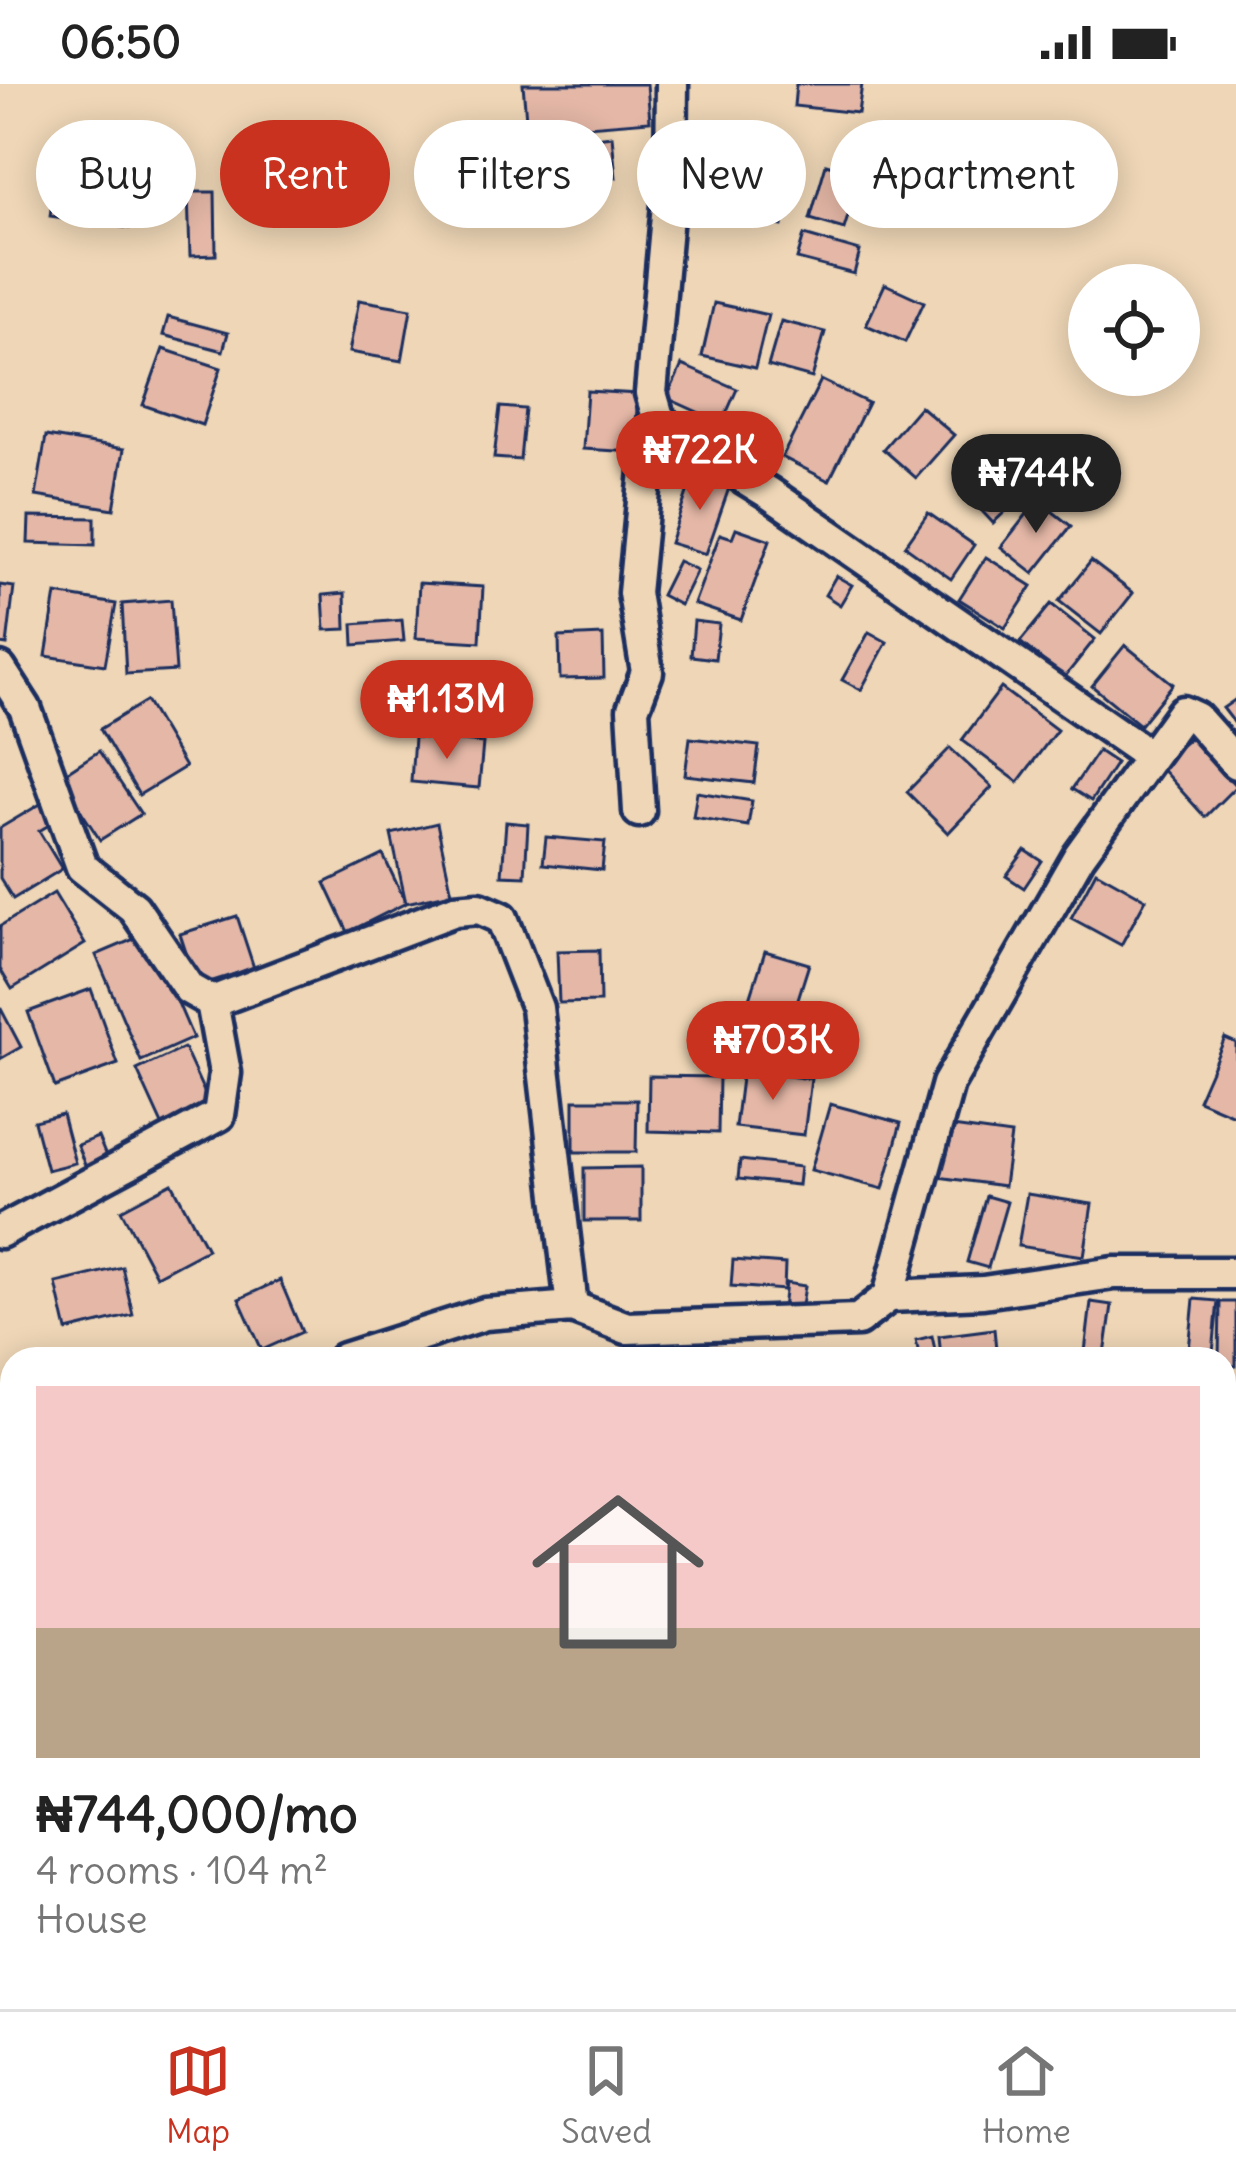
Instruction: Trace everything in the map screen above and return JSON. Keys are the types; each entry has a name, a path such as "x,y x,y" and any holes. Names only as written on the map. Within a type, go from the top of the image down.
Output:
{"street":[{"path":"672,84 670,171 651,394 658,417 680,438 770,493 1148,754"},
{"path":"639,812 633,709 646,672 634,593 646,471 658,417"},
{"path":"0,669 25,708 82,868 134,908 189,989 212,1002"},
{"path":"889,1296 949,1084 1079,856 1148,754 1183,712 1196,718 1236,763"},
{"path":"212,1002 455,910 479,908 502,918 537,1008 572,1306"},
{"path":"0,1232 219,1115 225,1073 212,1002"},
{"path":"382,1347 485,1315 572,1306 627,1328 858,1320 889,1296 983,1292 1114,1274 1236,1273"}],"building":[{"path":"523,84 647,84 650,120 613,124 613,120 526,120"},
{"path":"796,84 862,84 858,113 794,106"},
{"path":"826,164 830,165 830,225 810,219"},
{"path":"196,192 215,192 216,255 190,256"},
{"path":"804,235 860,251 854,274 797,259"},
{"path":"885,284 924,302 905,342 866,325"},
{"path":"359,300 411,309 402,361 349,352"},
{"path":"714,303 768,315 755,368 702,356"},
{"path":"168,317 228,333 223,351 163,335"},
{"path":"781,321 825,332 812,378 768,366"},
{"path":"163,349 221,368 202,425 143,405"},
{"path":"682,365 737,389 722,423 667,398"},
{"path":"821,380 868,403 829,481 782,457"},
{"path":"587,391 638,394 634,452 583,449"},
{"path":"920,406 954,435 916,478 883,449"},
{"path":"500,407 525,409 520,460 494,458"},
{"path":"46,436 124,449 114,509 36,496"},
{"path":"995,453 1029,489 993,523 959,486"},
{"path":"695,469 729,488 706,554 670,543"},
{"path":"1038,500 1071,526 1034,573 1001,547"},
{"path":"928,513 974,545 951,579 905,546"},
{"path":"29,517 95,518 95,545 28,543"},
{"path":"736,528 770,540 741,620 694,604 720,534 732,538"},
{"path":"986,557 1032,586 1005,628 959,599"},
{"path":"678,561 697,570 680,605 661,595"},
{"path":"1091,561 1133,593 1101,634 1059,601"},
{"path":"836,576 852,585 840,605 825,595"},
{"path":"419,583 483,587 480,642 416,638"},
{"path":"0,585 14,587 7,645 0,644"},
{"path":"345,593 346,629 325,630 323,595"},
{"path":"56,594 116,604 105,665 46,656"},
{"path":"171,600 176,671 126,674 122,604"},
{"path":"1051,604 1095,639 1064,678 1020,642"},
{"path":"402,620 404,641 354,645 353,624"},
{"path":"694,621 719,624 715,659 691,656"},
{"path":"869,632 887,642 861,690 842,680"},
{"path":"603,635 604,678 560,679 559,637"},
{"path":"1125,645 1173,684 1140,725 1092,686"},
{"path":"1001,688 1057,730 1018,782 962,740"},
{"path":"1236,699 1236,725 1223,708"},
{"path":"146,701 185,767 139,795 100,729"},
{"path":"414,737 483,743 479,788 411,782"},
{"path":"1191,737 1236,786 1205,817 1158,765"},
{"path":"690,738 759,746 754,783 685,775"},
{"path":"950,748 992,787 948,833 907,792"},
{"path":"99,751 141,814 100,840 59,777"},
{"path":"1098,751 1116,763 1091,801 1072,789"},
{"path":"697,792 752,801 748,826 693,817"},
{"path":"42,803 54,822 39,831 62,869 13,899 0,878 0,828"},
{"path":"506,822 528,824 525,876 502,875"},
{"path":"437,823 452,893 406,903 391,834"},
{"path":"546,837 605,842 602,870 543,864"},
{"path":"1025,850 1042,861 1024,888 1006,876"},
{"path":"383,855 406,903 348,932 325,883"},
{"path":"1096,871 1146,899 1121,945 1071,918"},
{"path":"54,893 85,944 12,989 0,969 0,926"},
{"path":"237,916 254,968 197,986 180,934"},
{"path":"148,933 193,1038 141,1061 96,955"},
{"path":"599,950 600,1002 559,1003 557,951"},
{"path":"765,951 809,964 791,1021 747,1008"},
{"path":"91,989 118,1064 55,1087 28,1012"},
{"path":"0,1007 21,1047 0,1059"},
{"path":"1225,1038 1236,1043 1236,1116 1198,1100"},
{"path":"184,1048 215,1116 168,1138 137,1070"},
{"path":"742,1070 811,1079 804,1135 735,1127"},
{"path":"649,1076 719,1077 718,1133 648,1131"},
{"path":"574,1100 637,1100 636,1152 574,1152"},
{"path":"830,1104 901,1123 883,1189 811,1170"},
{"path":"62,1114 75,1163 47,1170 34,1121"},
{"path":"945,1126 1011,1135 1004,1186 938,1177"},
{"path":"98,1137 110,1166 89,1175 77,1145"},
{"path":"740,1160 800,1167 798,1185 738,1179"},
{"path":"641,1167 641,1221 584,1221 584,1168"},
{"path":"172,1183 207,1249 156,1276 121,1210"},
{"path":"1027,1194 1092,1204 1084,1256 1018,1246"},
{"path":"986,1196 1007,1202 988,1268 967,1262"},
{"path":"733,1260 785,1264 784,1290 731,1286"},
{"path":"122,1267 133,1315 67,1331 56,1283"},
{"path":"280,1280 302,1332 261,1347 239,1299"},
{"path":"786,1283 805,1286 801,1311 783,1309"},
{"path":"1194,1299 1218,1301 1214,1347 1189,1347"},
{"path":"1091,1302 1112,1305 1106,1347 1086,1347"},
{"path":"1220,1302 1236,1302 1236,1347 1219,1347"},
{"path":"994,1329 996,1347 940,1347 939,1336"},
{"path":"932,1336 934,1347 917,1347 916,1340"}]}
